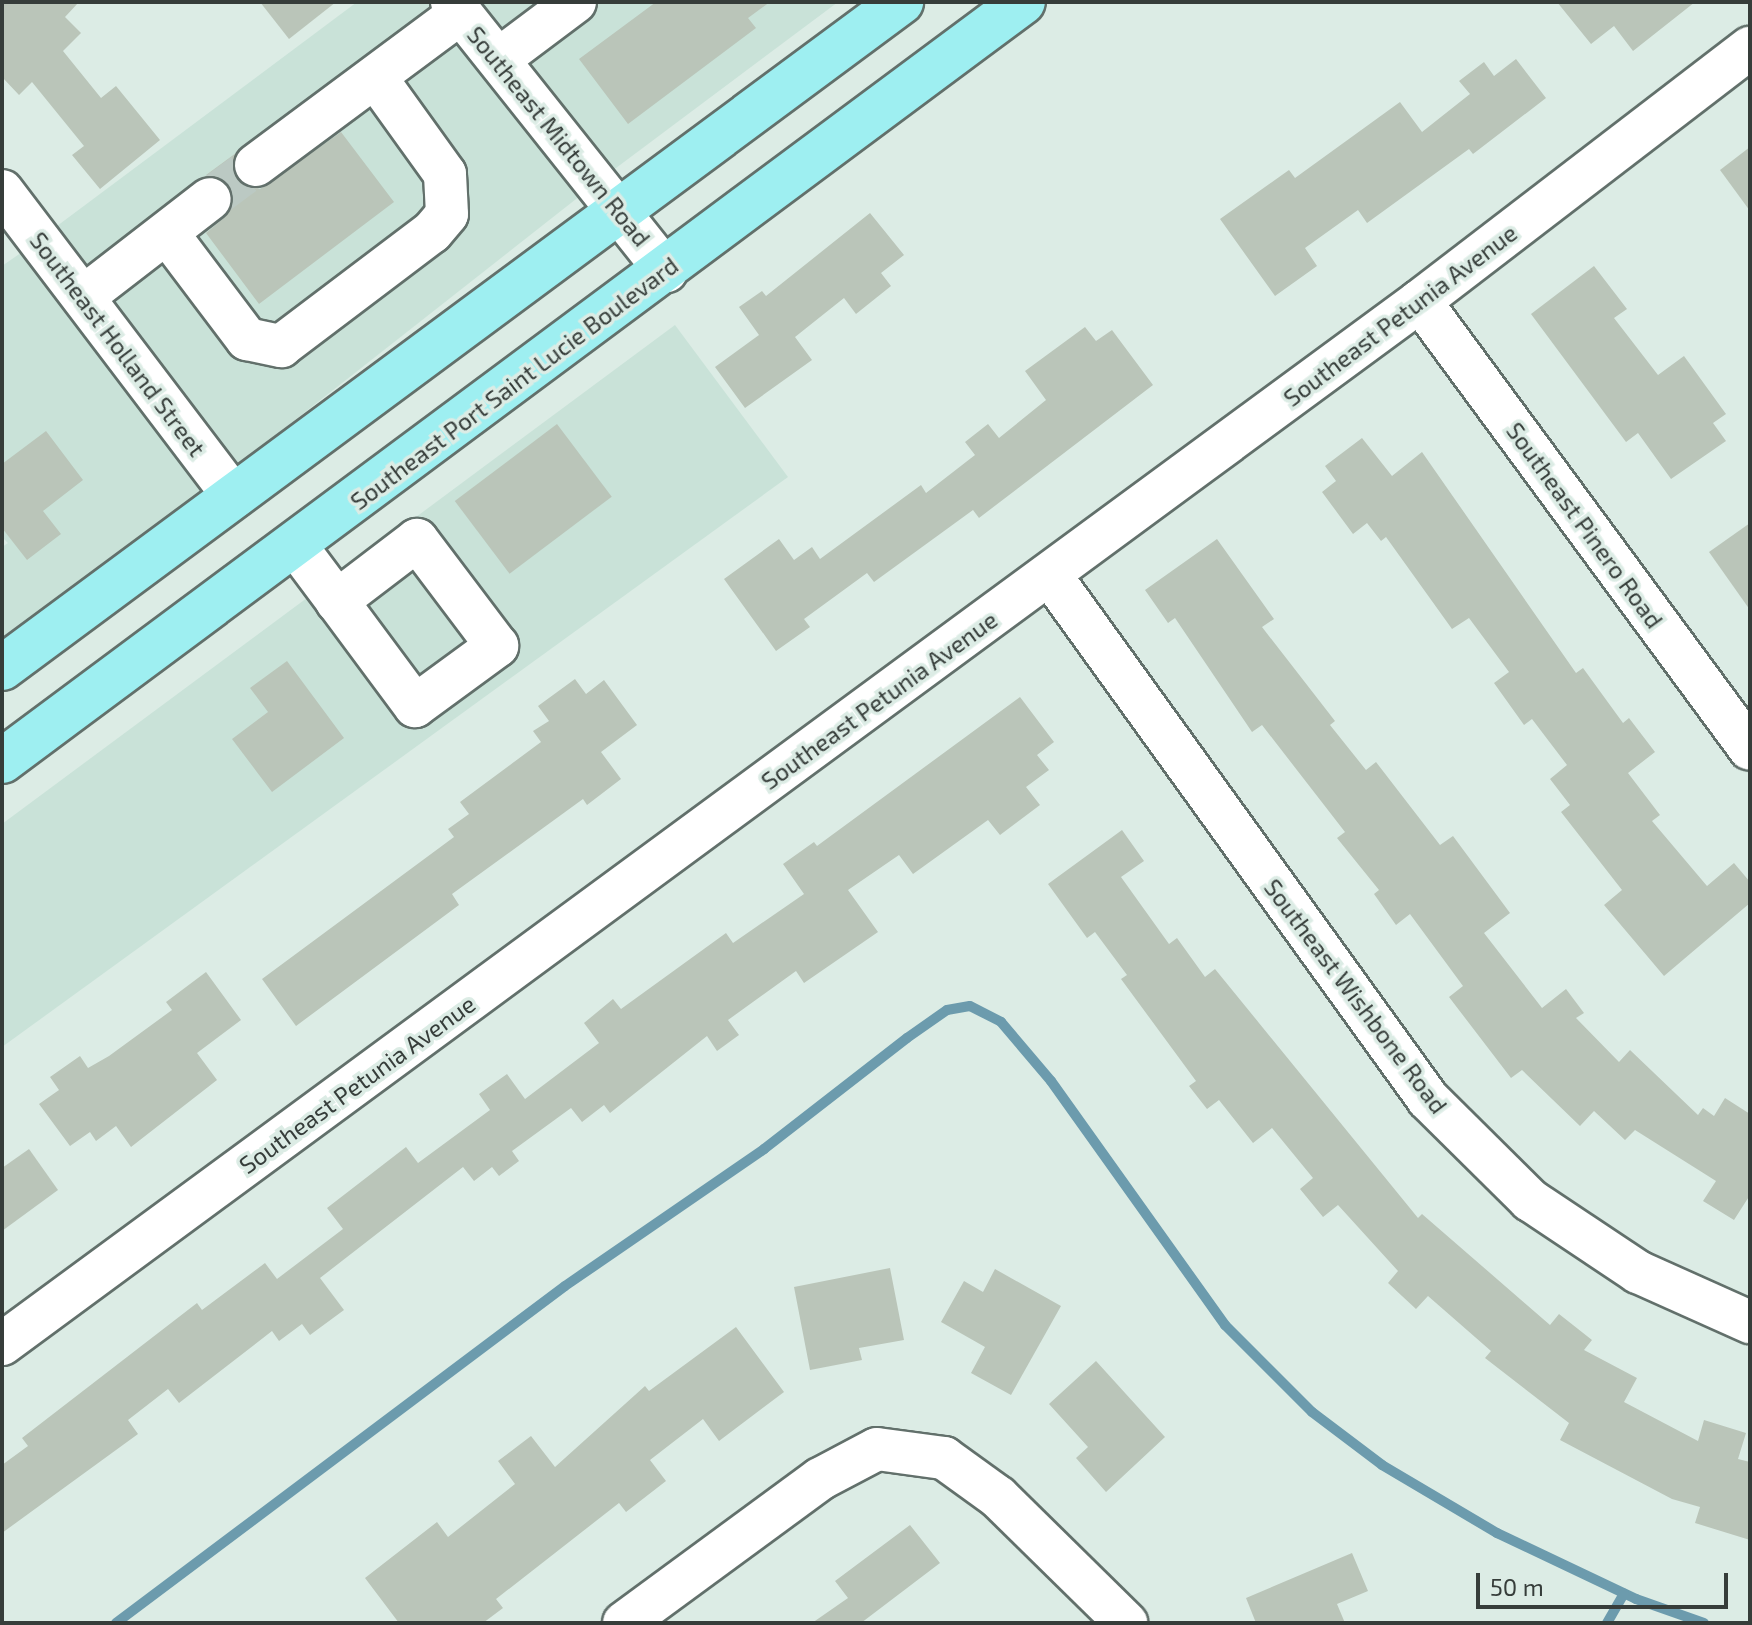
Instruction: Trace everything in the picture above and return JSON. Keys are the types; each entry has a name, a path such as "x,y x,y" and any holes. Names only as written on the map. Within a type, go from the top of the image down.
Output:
{"main road":[{"path":"2,668 901,2"},
{"name":"Southeast Port Saint Lucie Boulevard","path":"2,761 666,271 1023,2"}],"street":[{"path":"499,59 575,2"},
{"path":"256,165 376,78 456,7"},
{"name":"Southeast Midtown Road","path":"456,7 620,208 666,271"},
{"name":"Southeast Petunia Avenue","path":"2,1344 1420,301 1750,48"},
{"path":"167,233 247,339 281,346 432,232 447,214 445,174 376,78"},
{"name":"Southeast Holland Street","path":"2,191 234,497"},
{"path":"83,297 210,199"},
{"name":"Southeast Pinero Road","path":"1420,301 1750,749"},
{"path":"296,546 415,706 497,646 417,540 337,601"},
{"name":"Southeast Wishbone Road","path":"1050,575 1428,1099 1530,1200 1638,1272 1750,1322"},
{"path":"624,1623 820,1479 877,1449 944,1458 998,1497 1126,1623"}],"shaded area":[{"path":"357,2 430,2 585,192 234,468 53,229"},
{"path":"475,2 838,2 612,171"},
{"path":"25,250 206,489 2,643 2,547 8,543 2,537 2,266"},
{"path":"675,325 788,477 2,1047 2,824"}],"building":[{"path":"2,2 79,2 65,17 81,33 63,51 101,98 116,86 160,140 100,189 72,155 84,146 32,82 19,95 2,77"},
{"path":"260,2 336,2 289,39"},
{"path":"656,2 770,2 748,18 756,28 628,124 579,59"},
{"path":"1557,2 1695,2 1633,51 1614,26 1591,44"},
{"path":"1516,59 1546,98 1473,154 1469,149 1367,223 1358,210 1305,248 1317,266 1275,296 1220,219 1289,170 1295,178 1400,102 1422,132 1470,94 1459,81 1484,62 1494,76"},
{"path":"341,132 394,202 259,304 206,233 225,217 234,197 228,184 206,175 236,153 236,179 260,189"},
{"path":"1750,147 1750,211 1720,170"},
{"path":"870,213 904,255 881,273 891,286 856,314 844,298 795,337 812,360 745,408 715,367 759,335 739,307 762,291 766,296"},
{"path":"1594,266 1627,309 1614,318 1658,375 1684,356 1726,414 1713,423 1726,441 1671,479 1638,433 1626,442 1531,314"},
{"path":"1085,327 1096,341 1112,330 1153,385 979,518 973,510 874,582 867,573 804,619 810,627 776,651 724,579 779,539 794,560 812,547 820,559 921,485 926,493 975,455 965,442 988,424 999,438 1046,400 1025,371"},
{"path":"557,424 612,497 510,574 455,501"},
{"path":"46,431 83,480 43,511 61,534 27,560 2,528 2,464"},
{"path":"1362,438 1392,476 1422,452 1576,673 1583,668 1623,723 1629,718 1655,752 1628,773 1660,815 1652,821 1707,886 1734,863 1750,882 1750,903 1664,976 1604,905 1622,890 1561,812 1570,805 1550,779 1567,765 1532,719 1524,725 1494,683 1509,672 1469,618 1452,629 1386,537 1381,541 1367,523 1353,534 1322,492 1336,481 1325,466"},
{"path":"1750,523 1750,610 1709,552"},
{"path":"1217,539 1274,619 1262,627 1335,721 1330,725 1366,770 1376,762 1440,845 1453,836 1510,913 1484,933 1542,1008 1566,989 1584,1013 1576,1018 1619,1062 1630,1050 1698,1115 1703,1108 1714,1116 1725,1098 1750,1114 1750,1195 1734,1220 1703,1201 1716,1181 1635,1130 1625,1140 1594,1111 1580,1126 1522,1070 1511,1078 1449,997 1463,986 1410,914 1396,925 1374,894 1379,890 1337,838 1345,832 1262,725 1252,732 1175,618 1168,623 1145,590"},
{"path":"287,661 344,738 272,792 232,739 268,712 250,688"},
{"path":"575,679 586,694 604,680 637,725 601,752 621,779 587,805 583,799 452,894 459,905 296,1026 262,979 454,837 448,829 469,814 460,802 541,742 533,731 549,721 538,706"},
{"path":"1020,697 1054,742 1037,755 1049,770 1026,787 1040,805 1000,835 988,820 913,874 899,855 848,890 878,932 804,983 796,971 728,1020 739,1035 717,1051 707,1036 610,1113 604,1105 582,1122 571,1108 512,1151 519,1161 499,1176 492,1167 474,1181 463,1167 320,1278 344,1310 310,1335 302,1324 279,1341 272,1331 179,1403 168,1389 128,1420 138,1434 2,1533 2,1465 28,1446 22,1438 197,1303 202,1310 265,1263 277,1279 343,1229 327,1208 406,1147 418,1163 490,1110 479,1094 507,1074 525,1099 599,1043 584,1023 613,999 621,1009 726,933 733,943 804,894 783,864 814,842 817,846"},
{"path":"1122,830 1144,861 1121,877 1169,944 1177,938 1205,977 1215,969 1418,1218 1422,1214 1550,1325 1559,1314 1592,1340 1584,1350 1637,1378 1624,1402 1698,1441 1704,1420 1746,1433 1738,1459 1750,1462 1750,1540 1695,1523 1700,1507 1672,1499 1560,1440 1569,1423 1485,1358 1491,1351 1428,1296 1416,1309 1388,1283 1398,1271 1338,1205 1323,1217 1300,1189 1313,1178 1272,1128 1253,1143 1219,1100 1207,1109 1189,1086 1196,1081 1121,979 1127,975 1095,932 1087,938 1048,884"},
{"path":"206,972 241,1020 197,1053 217,1080 131,1147 116,1126 96,1141 90,1132 70,1146 39,1104 59,1090 50,1077 80,1056 88,1068 109,1056 172,1010 166,1002"},
{"path":"29,1149 58,1190 2,1231 2,1168"},
{"path":"890,1268 904,1340 859,1348 862,1360 810,1370 794,1287"},
{"path":"995,1269 1061,1306 1011,1395 971,1373 985,1347 941,1322 964,1281 983,1292"},
{"path":"736,1327 784,1392 719,1441 703,1419 650,1460 666,1481 626,1512 619,1503 496,1599 503,1608 483,1623 399,1623 365,1578 437,1522 448,1537 515,1484 498,1461 531,1436 555,1467 645,1386 649,1391"},
{"path":"1096,1361 1165,1437 1106,1492 1076,1458 1088,1447 1049,1404"},
{"path":"910,1525 940,1563 861,1623 812,1623 848,1598 835,1581"},
{"path":"1352,1553 1368,1591 1337,1604 1345,1623 1256,1623 1246,1598"}],"waterway":[{"path":"116,1623 565,1286 764,1149 907,1038 947,1010 970,1006 1001,1022 1051,1081 1225,1325 1312,1412 1382,1465 1497,1533 1636,1599 1704,1623"},
{"path":"1607,1623 1624,1593"}],"tunnel":[{"path":"210,199 256,165"}]}
